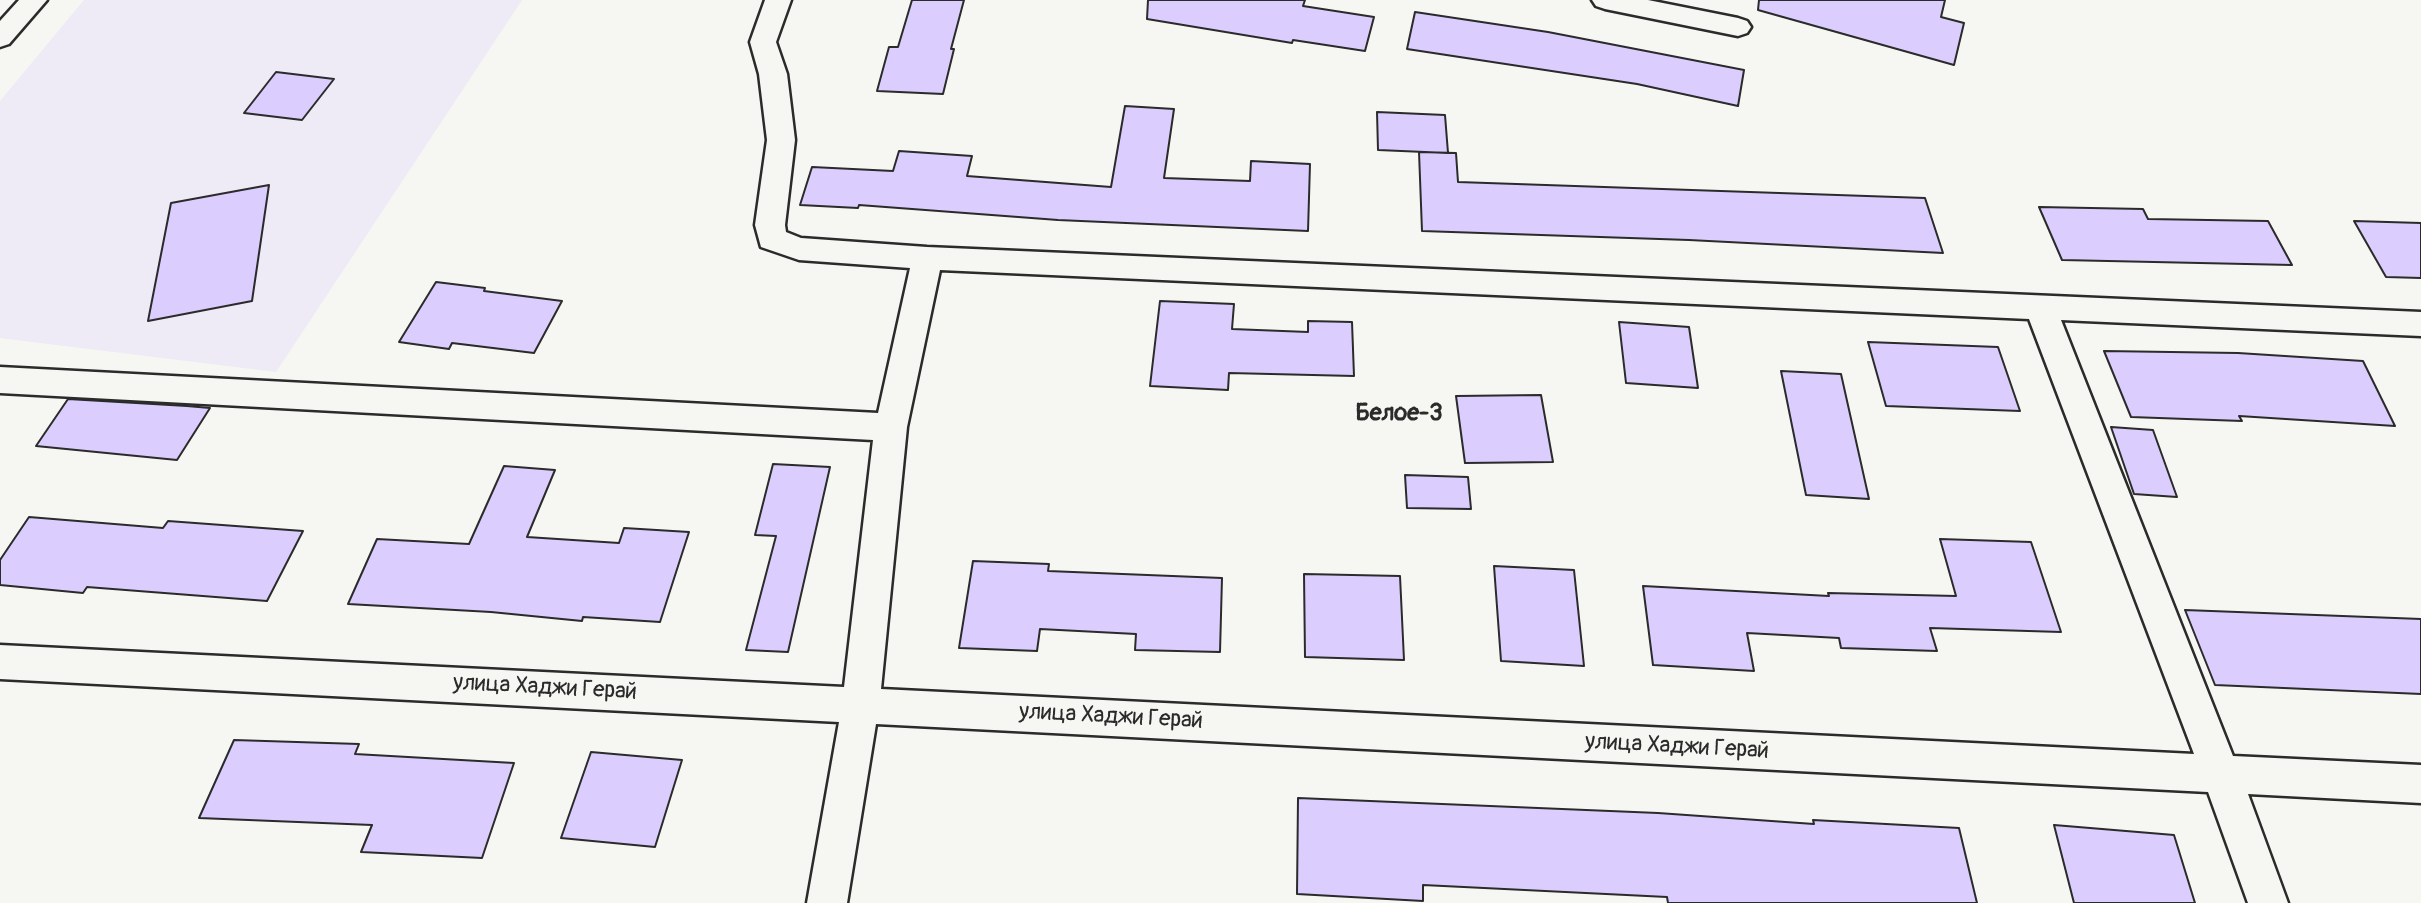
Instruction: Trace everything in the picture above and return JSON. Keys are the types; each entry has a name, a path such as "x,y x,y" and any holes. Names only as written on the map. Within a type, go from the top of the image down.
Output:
{"street":[{"path":"0,38 34,0"},
{"path":"778,0 763,42 773,74 781,140 770,225 772,239 799,249 927,258 2421,324"},
{"path":"1605,0 1738,27"},
{"path":"827,903 861,704 891,427 927,258"},
{"path":"2040,307 2222,776 2268,903"},
{"path":"0,380 891,427"},
{"name":"улица Хаджи Герай","path":"0,662 2421,784"}],"shaded area":[{"path":"84,0 522,0 276,372 0,338 0,101"}],"building":[{"path":"912,0 964,0 943,94 877,91 889,47 898,47"},
{"path":"1148,0 1305,0 1303,6 1374,17 1365,51 1293,40 1292,43 1147,19"},
{"path":"1759,0 1945,0 1941,17 1964,23 1954,65 1758,10"},
{"path":"1415,12 1548,32 1744,70 1738,106 1637,84 1407,49"},
{"path":"276,72 334,79 302,120 244,113"},
{"path":"1125,106 1174,109 1164,178 1250,181 1251,161 1310,164 1308,231 1058,220 859,205 858,208 800,205 812,167 893,171 899,151 972,156 967,176 1111,187"},
{"path":"1377,112 1445,115 1448,153 1378,150"},
{"path":"1419,152 1456,153 1458,182 1925,198 1943,253 1689,240 1422,231"},
{"path":"269,185 252,301 148,321 171,203"},
{"path":"2039,207 2143,209 2148,219 2268,221 2292,265 2062,260"},
{"path":"2354,221 2421,223 2421,278 2386,277"},
{"path":"436,282 562,301 534,353 452,343 449,349 399,342"},
{"path":"1160,301 1234,304 1232,329 1308,332 1308,321 1352,322 1354,376 1229,373 1228,390 1150,386"},
{"path":"1619,322 1689,327 1698,388 1626,383"},
{"path":"1868,342 1998,347 2020,411 1886,406"},
{"path":"2104,351 2238,353 2363,361 2395,426 2239,416 2242,421 2131,417"},
{"path":"1781,371 1841,374 1869,499 1806,495"},
{"path":"1541,395 1553,462 1465,463 1456,396"},
{"path":"68,399 210,408 177,460 36,446"},
{"path":"2111,427 2153,430 2177,497 2134,494"},
{"path":"773,464 830,467 788,652 746,650 776,536 755,535"},
{"path":"504,466 555,470 527,537 619,543 624,528 689,532 660,622 583,617 582,621 491,612 348,604 377,539 469,544"},
{"path":"1405,475 1468,477 1471,509 1407,508"},
{"path":"29,517 163,528 168,521 303,531 267,601 87,587 83,593 0,585 0,560"},
{"path":"1940,539 2031,542 2061,632 1930,628 1937,651 1841,648 1839,638 1747,633 1754,671 1653,665 1643,586 1829,596 1828,593 1956,596"},
{"path":"973,561 1049,564 1048,571 1222,578 1220,652 1135,650 1136,634 1040,629 1037,651 959,648"},
{"path":"1494,566 1574,570 1584,666 1501,661"},
{"path":"1304,574 1400,576 1404,660 1305,657"},
{"path":"2185,610 2421,619 2421,694 2215,685"},
{"path":"234,740 359,744 355,754 514,763 482,858 361,852 372,825 199,818"},
{"path":"591,752 682,760 655,847 561,838"},
{"path":"1298,798 1658,813 1814,824 1813,820 1959,828 1977,903 1668,903 1667,897 1423,885 1423,901 1297,894"},
{"path":"2054,825 2174,835 2195,903 2074,903"}],"district":[{"name":"Белое-3","path":"1399,414"}]}
